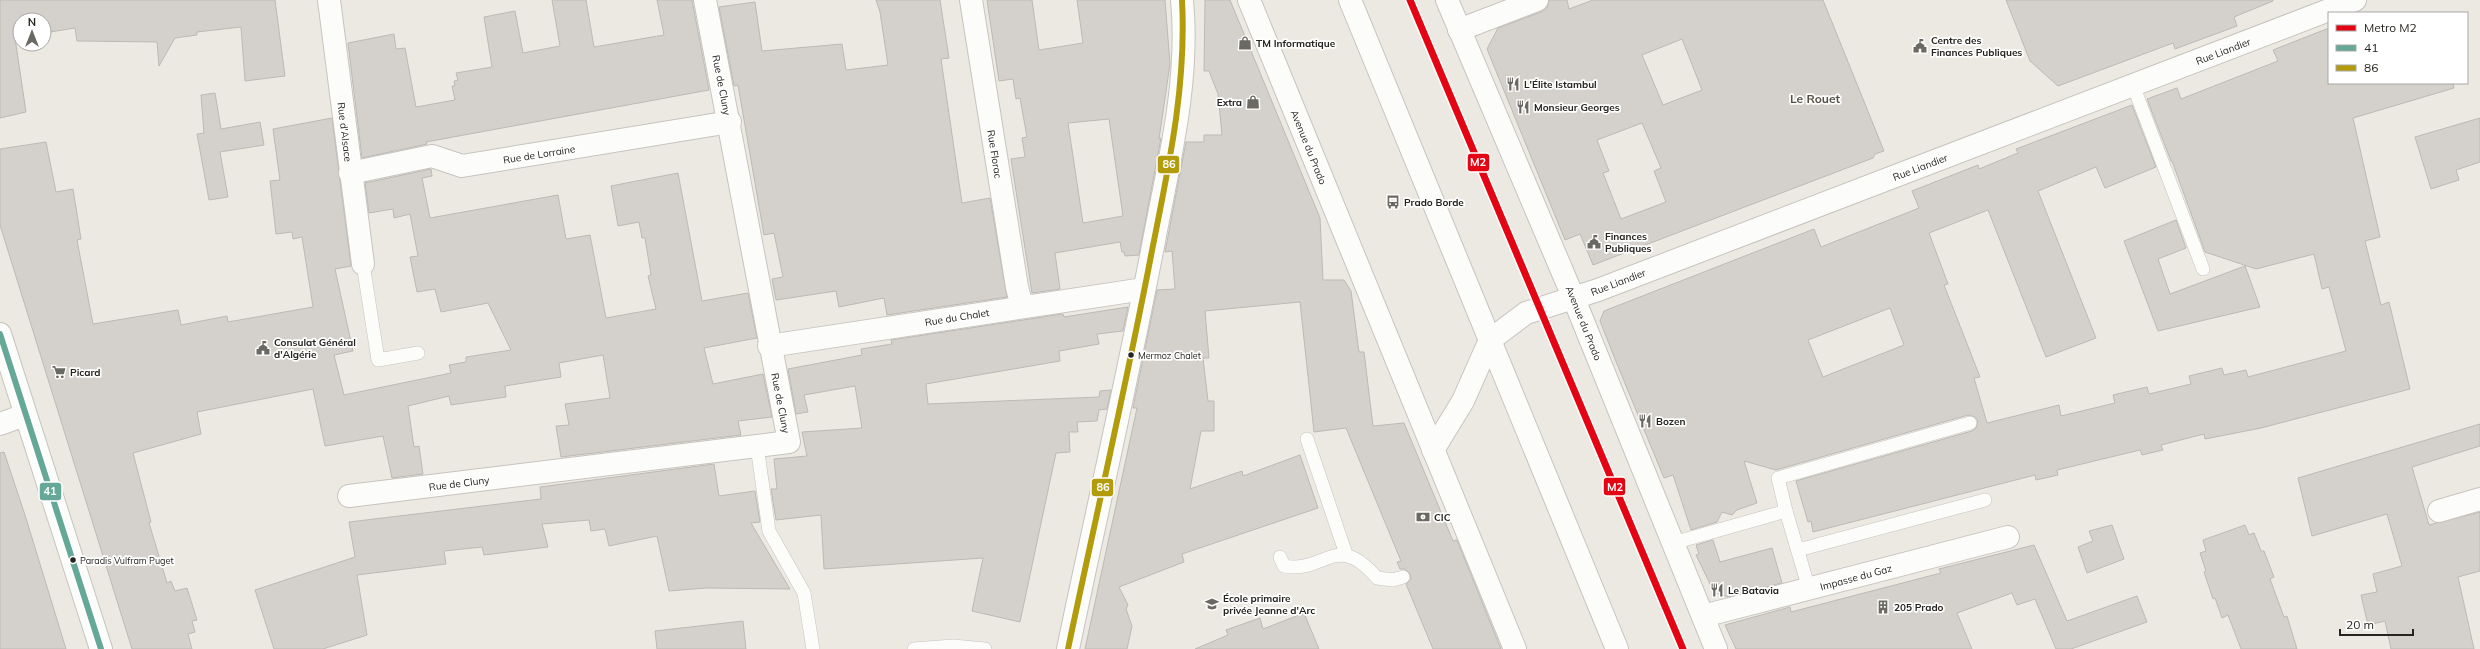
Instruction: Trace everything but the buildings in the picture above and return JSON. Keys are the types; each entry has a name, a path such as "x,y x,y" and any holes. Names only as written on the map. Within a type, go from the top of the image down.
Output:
{"street":[{"name":"Rue d'Alsace","path":"329,0 350,173 363,264"},
{"name":"Rue de Cluny","path":"350,496 789,442 769,346 730,122 705,0"},
{"name":"Rue Florac","path":"971,0 1017,288 1022,307"},
{"path":"1068,649 1144,289 1182,96 1185,30 1182,0"},
{"name":"Avenue du Prado","path":"1249,0 1433,450 1468,550 1515,649"},
{"path":"1350,0 1617,649"},
{"name":"Avenue du Prado","path":"1447,0 1574,299 1704,616 1716,649"},
{"path":"1459,30 1537,0"},
{"name":"Rue Liandier","path":"1490,340 1526,313 1574,299 2355,0"},
{"name":"Rue de Lorraine","path":"350,173 432,156 462,166 730,122"},
{"name":"Rue du Chalet","path":"769,346 1144,289"},
{"path":"0,334 101,649"},
{"path":"1433,450 1463,401 1490,340"},
{"path":"0,424 26,415"},
{"path":"2439,511 2480,499"},
{"name":"Impasse du Gaz","path":"1704,616 2008,537"}],"lane":[{"path":"2133,85 2203,269"},
{"path":"363,264 378,360 418,353"},
{"path":"1809,589 1778,478 1970,423"},
{"path":"1307,439 1346,554"},
{"path":"757,446 769,531 804,593 807,604 813,649"},
{"path":"1798,550 1985,500"},
{"path":"1673,543 1786,511"},
{"path":"1280,558 1284,566 1295,568 1336,555 1346,554 1368,567 1377,578 1394,580 1403,577"},
{"path":"914,649 967,646 985,649"}],"metro line":[{"name":"M2","path":"1410,0 1683,649"}],"transit line":[{"name":"86","path":"1068,649 1130,362 1174,134 1181,68 1183,34 1182,0"},
{"name":"41","path":"0,334 101,649"}],"place":[{"name":"TM Informatique","path":"1245,43"},
{"name":"Centre des Finances Publiques","path":"1920,46"},
{"name":"L'Élite Istambul","path":"1513,84"},
{"name":"Extra","path":"1253,102"},
{"name":"Monsieur Georges","path":"1523,107"},
{"name":"Prado Borde","path":"1393,202"},
{"name":"Finances Publiques","path":"1594,242"},
{"name":"Consulat Général d'Algérie","path":"263,348"},
{"name":"Mermoz Chalet","path":"1131,355"},
{"name":"Picard","path":"59,372"},
{"name":"Bozen","path":"1645,421"},
{"name":"CIC","path":"1423,517"},
{"name":"Paradis Vulfram Puget","path":"73,560"},
{"name":"Le Batavia","path":"1717,590"},
{"name":"École primaire privée Jeanne d'Arc","path":"1212,604"},
{"name":"205 Prado","path":"1883,607"}],"district":[{"name":"Le Rouet","path":"1815,99"}]}
